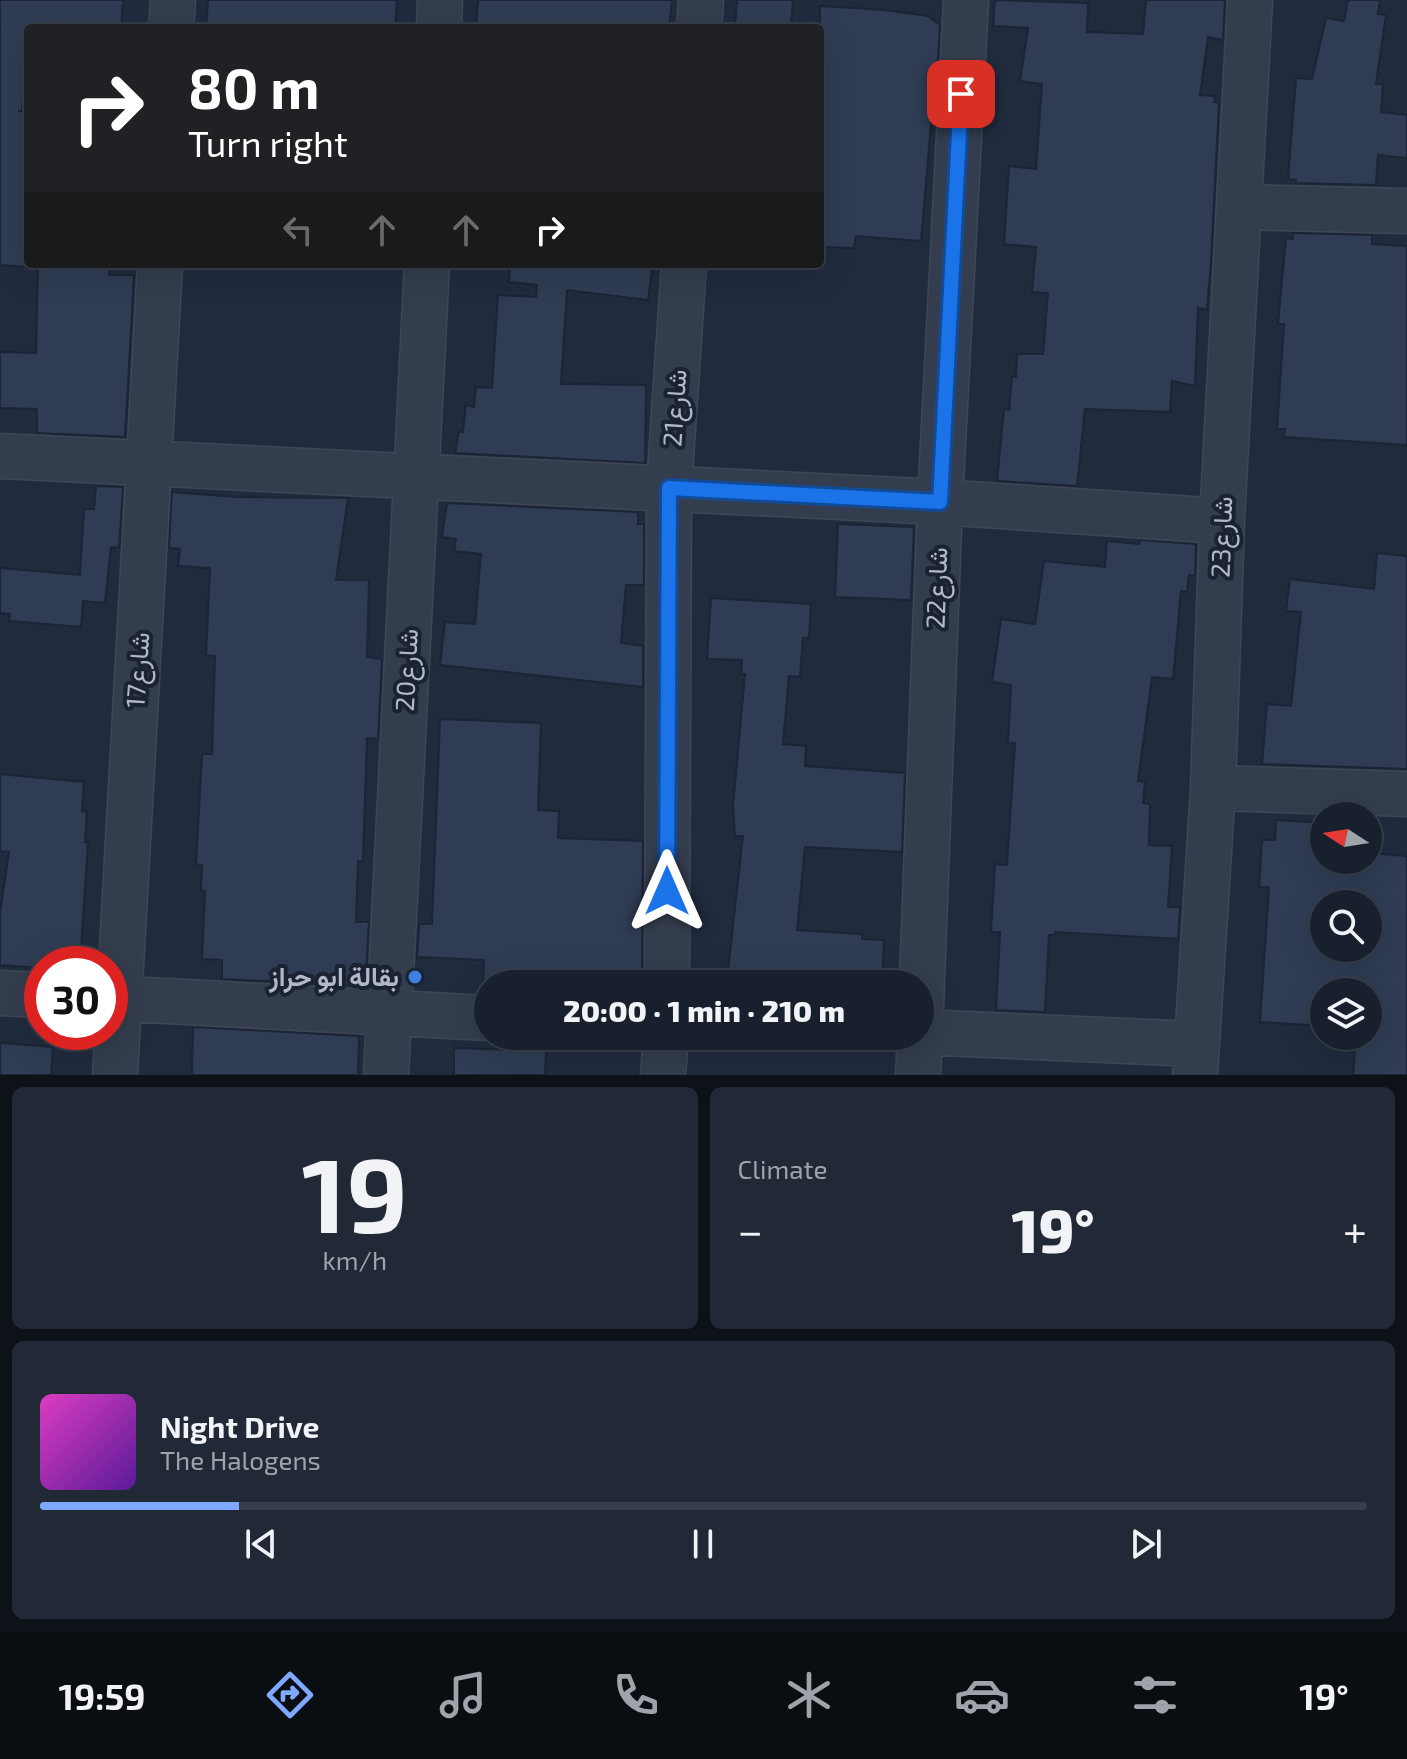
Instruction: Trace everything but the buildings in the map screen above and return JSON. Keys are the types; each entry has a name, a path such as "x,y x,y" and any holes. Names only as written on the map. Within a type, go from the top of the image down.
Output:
{"street":[{"path":"171,24 173,0"},
{"path":"439,24 440,0"},
{"path":"699,24 701,0"},
{"name":"شارع22","path":"922,970 940,502 966,0"},
{"name":"شارع23","path":"1196,1060 1213,788 1222,521 1250,0"},
{"path":"1239,207 1407,211"},
{"name":"شارع17","path":"118,946 151,462 160,268"},
{"name":"شارع20","path":"386,1075 427,268"},
{"name":"شارع21","path":"667,970 669,488 684,268"},
{"path":"0,456 940,502 1222,521"},
{"path":"1213,788 1407,794"},
{"path":"0,993 24,994"},
{"path":"128,999 474,1017"},
{"path":"934,1035 1196,1060"},
{"name":"شارع17","path":"115,1050 115,1075"},
{"path":"663,1075 665,1050"},
{"name":"شارع22","path":"918,1075 919,1050"}],"place":[{"name":"بقالة ابو حراز","path":"415,977"}],"route":[{"path":"667,891 669,488 940,502 961,94"}]}
